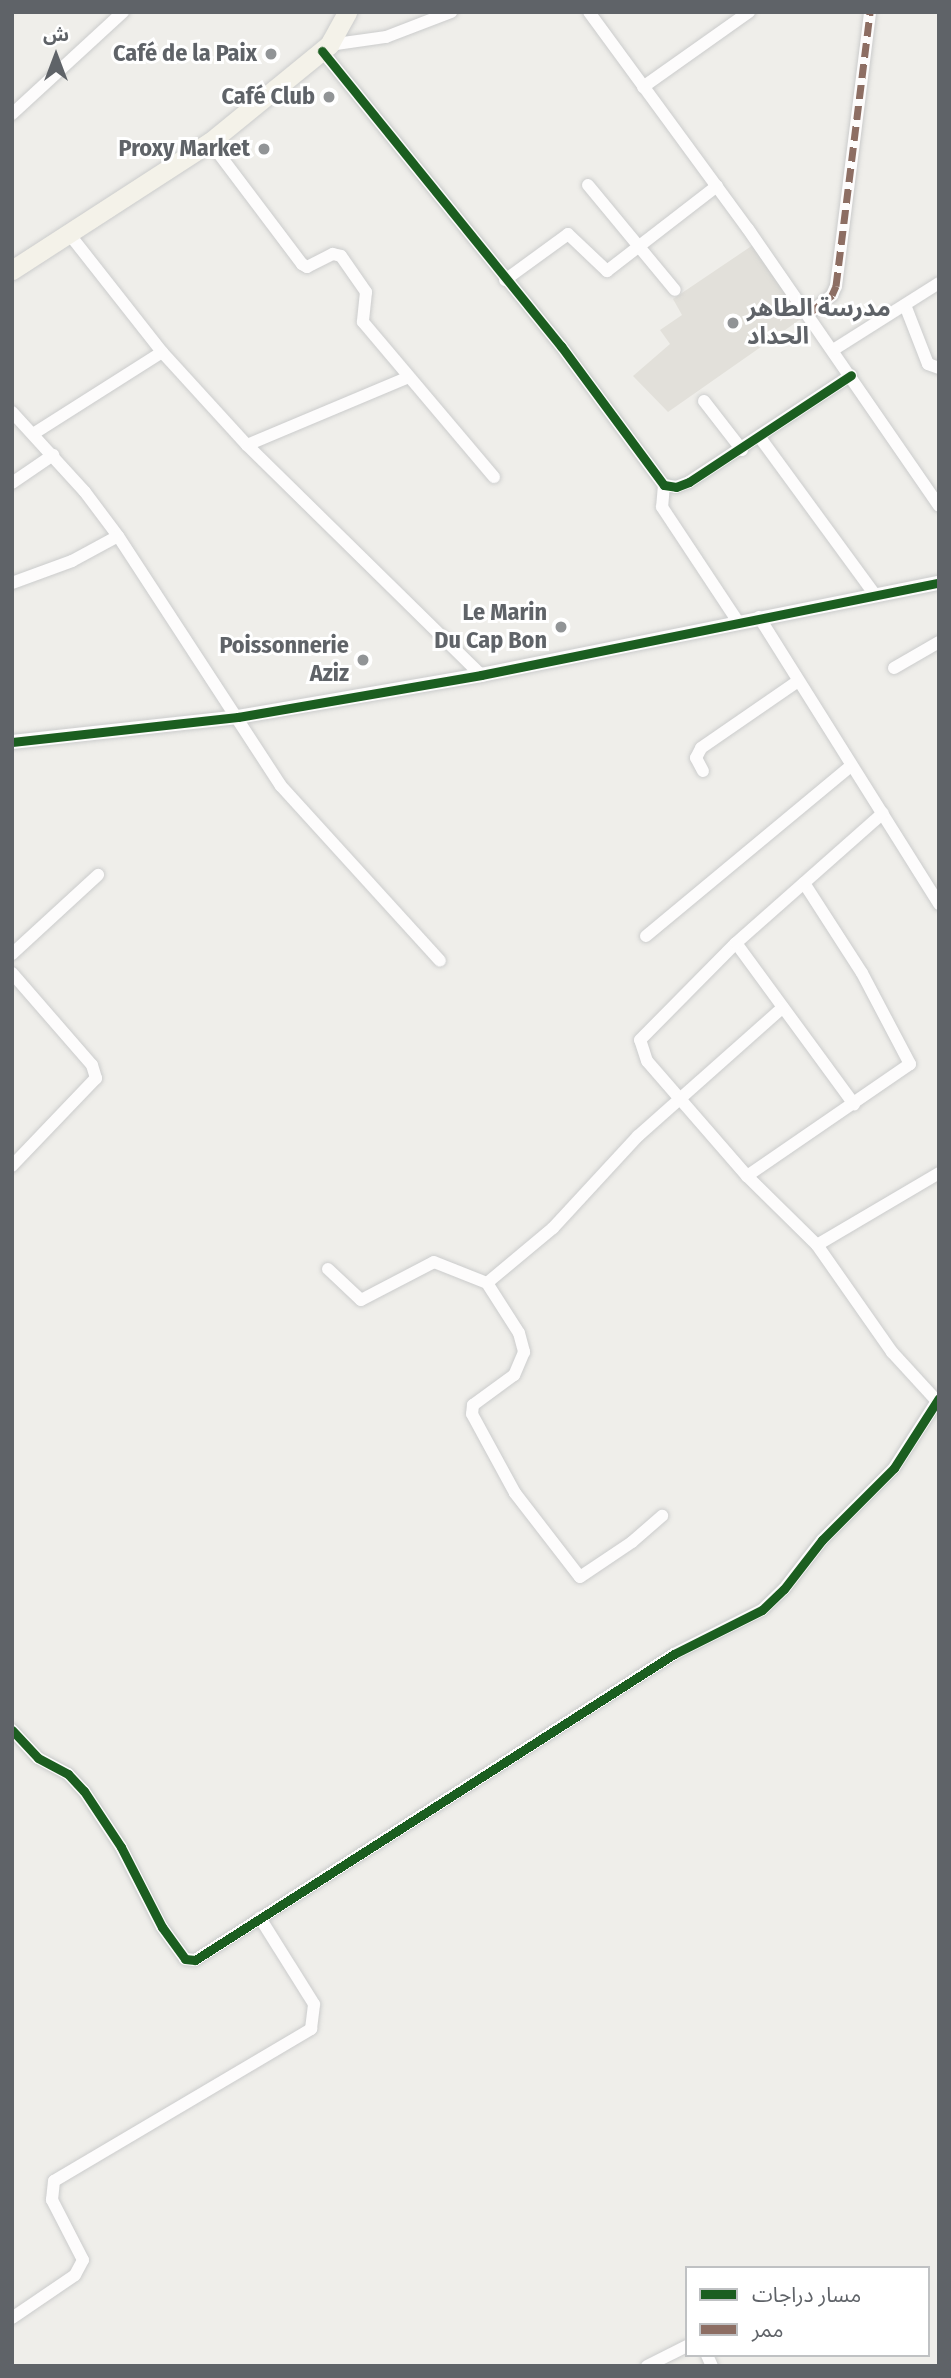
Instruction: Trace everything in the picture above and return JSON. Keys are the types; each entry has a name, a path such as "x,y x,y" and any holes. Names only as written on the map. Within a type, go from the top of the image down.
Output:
{"main road":[{"path":"12,270 70,235 209,142 326,48 339,17"}],"street":[{"path":"12,114 123,12"},
{"path":"451,12 386,37 326,48 505,280 561,346 664,485 662,507 738,622"},
{"path":"589,12 834,350 939,506"},
{"path":"643,87 749,12"},
{"path":"808,314 832,295 836,286 870,12"},
{"path":"209,142 305,267 333,254 341,256 366,292 361,319 406,378 494,477"},
{"path":"588,185 675,290"},
{"path":"505,280 564,234 607,271 717,186"},
{"path":"70,235 162,352 247,445 481,675"},
{"path":"834,350 939,283"},
{"path":"905,305 928,364 939,368"},
{"path":"33,434 162,352"},
{"path":"664,485 676,487 689,482 761,439 851,375"},
{"path":"247,445 406,378"},
{"path":"704,401 742,450"},
{"path":"12,412 53,455 118,537 237,716 254,750 281,786 440,961"},
{"path":"761,439 875,595"},
{"path":"12,483 53,455"},
{"path":"12,583 72,561 118,537"},
{"path":"12,742 237,716 481,675 759,617 939,583"},
{"path":"759,617 939,904"},
{"path":"894,668 939,642"},
{"path":"703,771 696,758 701,748 798,681"},
{"path":"646,936 851,766"},
{"path":"12,1730 38,1758 68,1774 84,1791 121,1847 162,1927 186,1959 198,1958 674,1654 762,1610 784,1589 822,1540 894,1468 937,1399 892,1352 817,1245 747,1176 642,1054 640,1040 736,943 883,813"},
{"path":"12,954 98,876"},
{"path":"747,1176 904,1071 909,1059 880,1013 862,973 804,883"},
{"path":"736,943 854,1104"},
{"path":"12,973 92,1065 96,1078 12,1166"},
{"path":"487,1283 553,1228 680,1098 782,1008"},
{"path":"817,1245 939,1173"},
{"path":"328,1269 361,1300 433,1262 487,1283 519,1333 524,1352 514,1375 473,1405 472,1414 515,1493 580,1577 632,1542 662,1516"},
{"path":"12,2318 75,2275 83,2260 52,2200 54,2180 311,2029 314,2004 260,1918"},
{"path":"647,2366 685,2347"}],"shaded area":[{"name":"مدرسة الطاهر الحداد","path":"756,243 805,316 668,412 633,376 670,344 660,330 682,315 673,299"}],"marked path":[{"path":"808,314 832,295 836,286 870,12"}],"cycle path":[{"path":"322,51 561,346 664,485 676,487 689,482 851,375"},
{"path":"12,742 238,717 481,675 939,583"},
{"path":"12,1730 38,1758 68,1774 84,1791 121,1847 162,1927 185,1959 195,1960 674,1654 762,1610 784,1589 822,1540 894,1468 939,1398"}],"place":[{"name":"Café de la Paix","path":"271,54"},
{"name":"Café Club","path":"329,97"},
{"name":"Proxy Market","path":"264,149"},
{"name":"مدرسة الطاهر الحداد","path":"733,323"},
{"name":"Le Marin Du Cap Bon","path":"561,627"},
{"name":"Poissonnerie Aziz","path":"363,660"}]}
